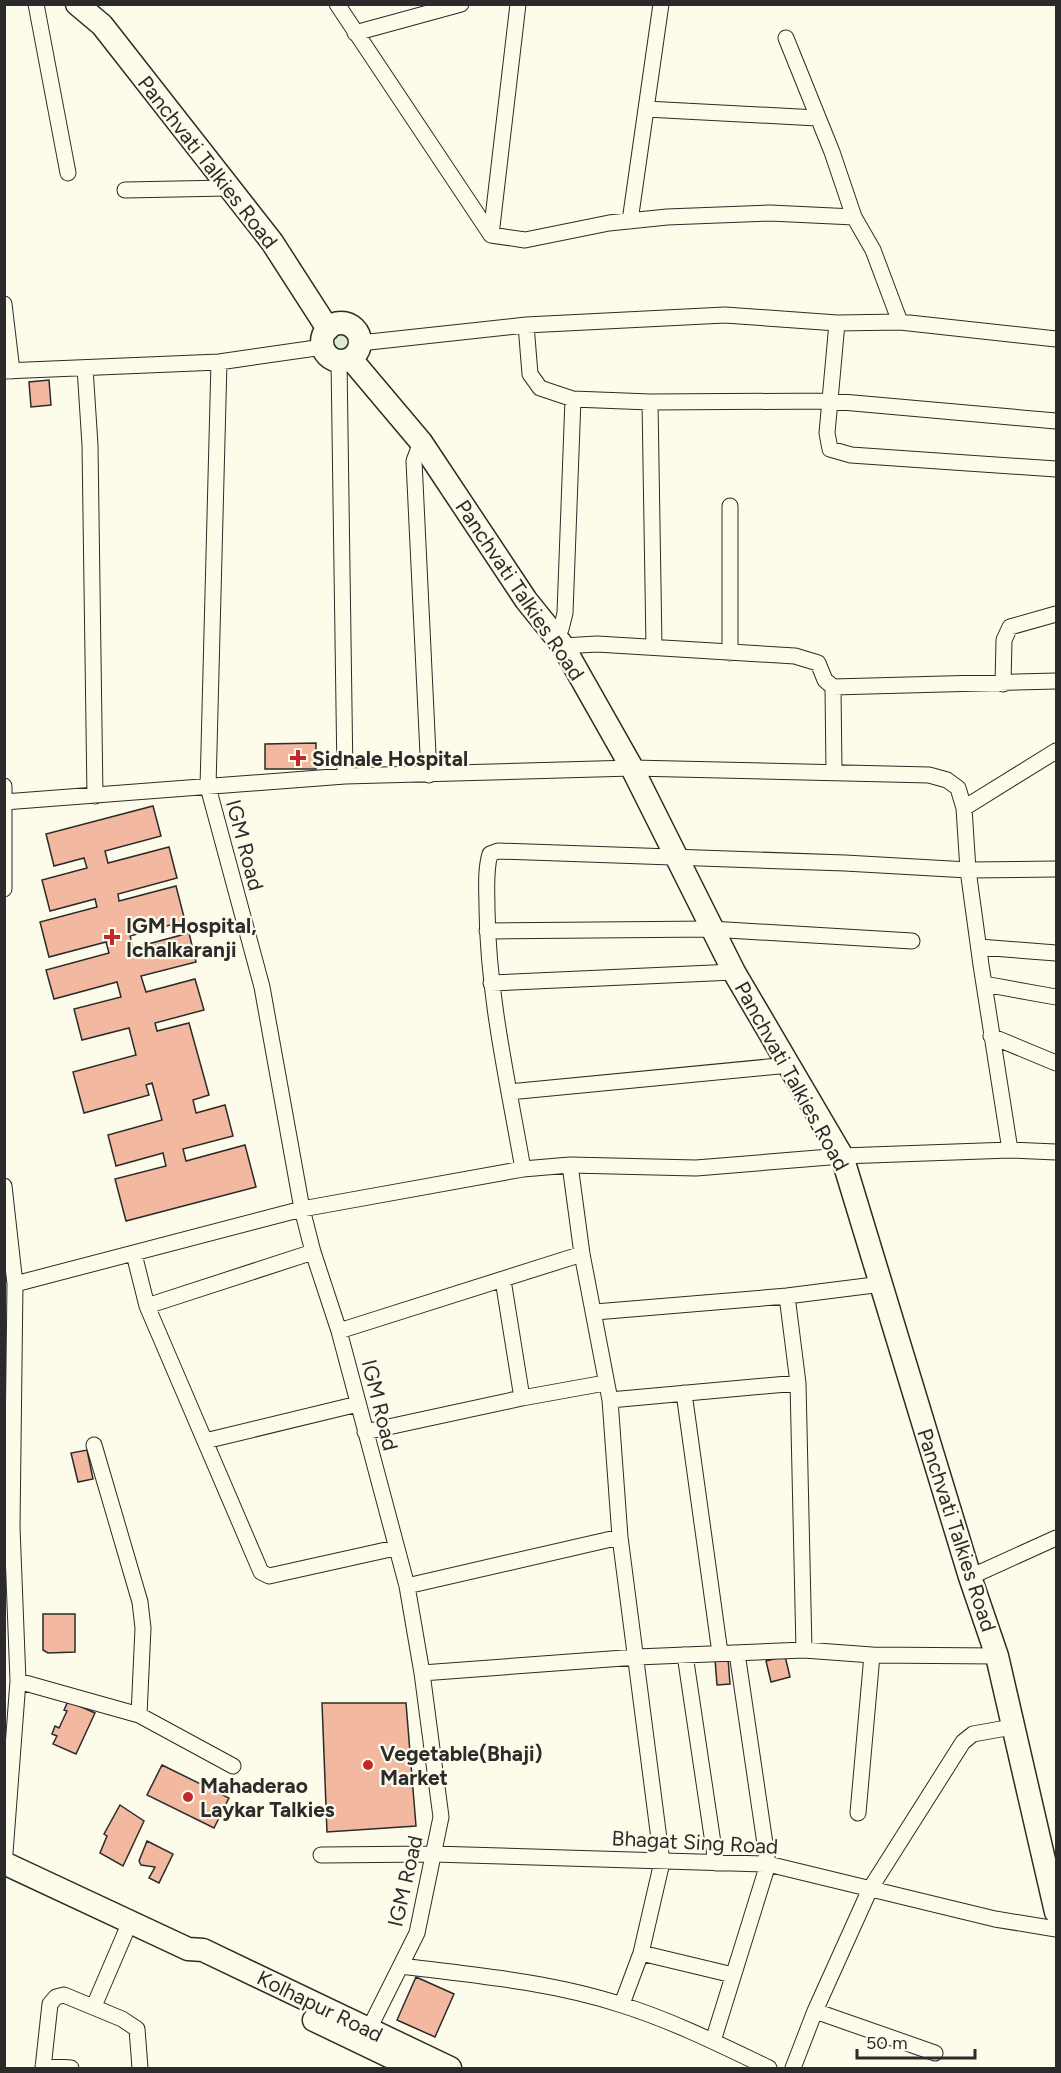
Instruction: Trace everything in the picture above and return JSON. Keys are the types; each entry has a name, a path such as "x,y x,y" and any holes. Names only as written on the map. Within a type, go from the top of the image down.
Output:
{"main road":[{"name":"Panchvati Talkies Road","path":"77,4 102,26 272,242 340,348 421,442 526,600 559,640 632,768 734,972 842,1156 970,1577 997,1656 1056,1912"},
{"name":"Kolhapur Road","path":"5,1864 188,1949 203,1950 447,2068"},
{"name":"Kolhapur Road","path":"188,1949 196,1960 414,2068"}],"street":[{"path":"36,4 68,173"},
{"path":"337,4 491,235 525,240 630,221 770,213 854,217"},
{"path":"356,33 460,4"},
{"path":"491,235 518,4"},
{"path":"630,221 661,4"},
{"path":"786,38 832,152 854,217 873,250 900,322"},
{"path":"646,109 817,118"},
{"path":"125,190 228,188"},
{"path":"4,304 8,371 219,362 526,326 725,315 837,323 900,322 1056,339"},
{"path":"837,323 827,433 830,449 851,455 1056,470"},
{"path":"526,326 530,374 540,388 573,399 650,402 831,401 1056,421"},
{"path":"340,348 345,776"},
{"name":"IGM Road","path":"219,362 208,787 262,987 302,1209 313,1252 339,1331 395,1548 407,1586 422,1672 441,1817 417,1933 369,2029"},
{"path":"85,368 90,445 95,796"},
{"path":"573,399 565,613 559,640 795,656 818,663 825,680 833,687 1056,681"},
{"path":"650,402 654,647"},
{"path":"421,442 414,462 429,775"},
{"path":"730,506 730,653"},
{"path":"1003,684 1004,640 1010,627 1022,621 1056,614"},
{"path":"833,687 834,772"},
{"path":"964,807 1056,751"},
{"path":"6,802 345,776 632,768 929,775 947,780 958,788 964,807 968,870 991,1036 1010,1150"},
{"path":"4,786 6,802 4,889"},
{"path":"523,1169 491,983 486,865 490,854 498,851 845,863 968,870 1056,869"},
{"path":"487,931 711,929 912,941"},
{"path":"979,947 1056,953"},
{"path":"491,983 734,972"},
{"path":"984,984 1056,997"},
{"path":"991,1036 1056,1063"},
{"path":"509,1092 789,1065"},
{"path":"15,1284 302,1209 523,1169 570,1165 696,1168 842,1156 1010,1150 1056,1152"},
{"path":"570,1165 582,1254 595,1312 605,1383 610,1400 620,1537 662,1862 641,1953 622,2004"},
{"path":"4,1186 15,1284 12,1527 18,1682 5,1864"},
{"path":"147,1306 313,1252"},
{"path":"134,1254 147,1306 261,1572 269,1576 395,1548"},
{"path":"339,1331 582,1254"},
{"path":"503,1280 522,1398"},
{"path":"595,1312 787,1296 882,1284"},
{"path":"787,1296 798,1383 804,1650"},
{"path":"365,1432 522,1398 605,1383"},
{"path":"610,1400 798,1383"},
{"path":"684,1393 720,1653"},
{"path":"205,1441 357,1404"},
{"path":"94,1445 140,1602 143,1628 138,1715"},
{"path":"407,1586 620,1537"},
{"path":"970,1577 1056,1538"},
{"path":"422,1672 685,1655 804,1650 872,1655 997,1656"},
{"path":"713,2041 768,1864 737,1653"},
{"path":"685,1655 716,1863"},
{"path":"858,1813 872,1655"},
{"path":"18,1682 138,1715 233,1766"},
{"path":"793,2068 815,2011 870,1889 963,1742 973,1734 1012,1726"},
{"name":"Bhagat Sing Road","path":"321,1855 433,1854 768,1864 995,1919 1056,1929"},
{"path":"94,2006 130,1922"},
{"path":"641,1953 733,1975"},
{"path":"401,1966 550,1988 622,2004 713,2041 769,2068"},
{"path":"71,2068 43,2067 50,2004 56,1997 64,1995 123,2019 137,2029 140,2068"},
{"path":"815,2011 935,2054"}],"green space":[{"path":"340,333 346,336 349,342 346,348 340,351 334,348 331,342 334,336"}],"building":[{"path":"49,380 51,405 31,407 29,382"},
{"path":"316,743 316,769 265,769 265,744"},
{"path":"153,806 161,836 105,851 108,863 169,847 177,878 118,894 119,901 176,886 185,921 130,936 133,948 189,933 196,962 141,976 146,992 195,979 204,1010 155,1023 157,1031 189,1023 209,1095 193,1100 196,1113 225,1105 233,1136 183,1149 186,1161 245,1145 256,1187 126,1221 115,1179 166,1166 163,1153 116,1166 108,1135 162,1120 152,1083 146,1085 149,1095 84,1113 73,1072 136,1055 129,1028 82,1040 74,1009 121,997 117,982 54,999 46,970 109,953 106,942 49,957 40,922 97,907 95,899 50,911 42,880 87,868 84,858 54,866 46,834"},
{"path":"87,1450 93,1479 78,1482 71,1453"},
{"path":"43,1614 75,1614 75,1652 48,1653 43,1650"},
{"path":"785,1656 790,1677 771,1682 766,1661"},
{"path":"728,1658 730,1684 717,1685 715,1659"},
{"path":"68,1701 95,1713 76,1754 53,1744 57,1736 52,1734 55,1726 59,1728 67,1711 64,1710"},
{"name":"Vegetable(Bhaji) Market","path":"322,1703 406,1703 416,1826 327,1832"},
{"name":"Mahaderao Laykar Talkies","path":"162,1765 229,1798 214,1828 147,1795"},
{"path":"120,1805 144,1821 123,1866 100,1853 107,1836 104,1834"},
{"path":"147,1841 173,1854 159,1883 149,1878 155,1867 141,1865 139,1861"},
{"path":"416,1977 454,1994 435,2037 397,2020"}],"place":[{"name":"Sidnale Hospital","path":"298,758"},
{"name":"IGM Hospital, Ichalkaranji","path":"112,937"},
{"name":"Vegetable(Bhaji) Market","path":"368,1765"},
{"name":"Mahaderao Laykar Talkies","path":"188,1797"}]}
